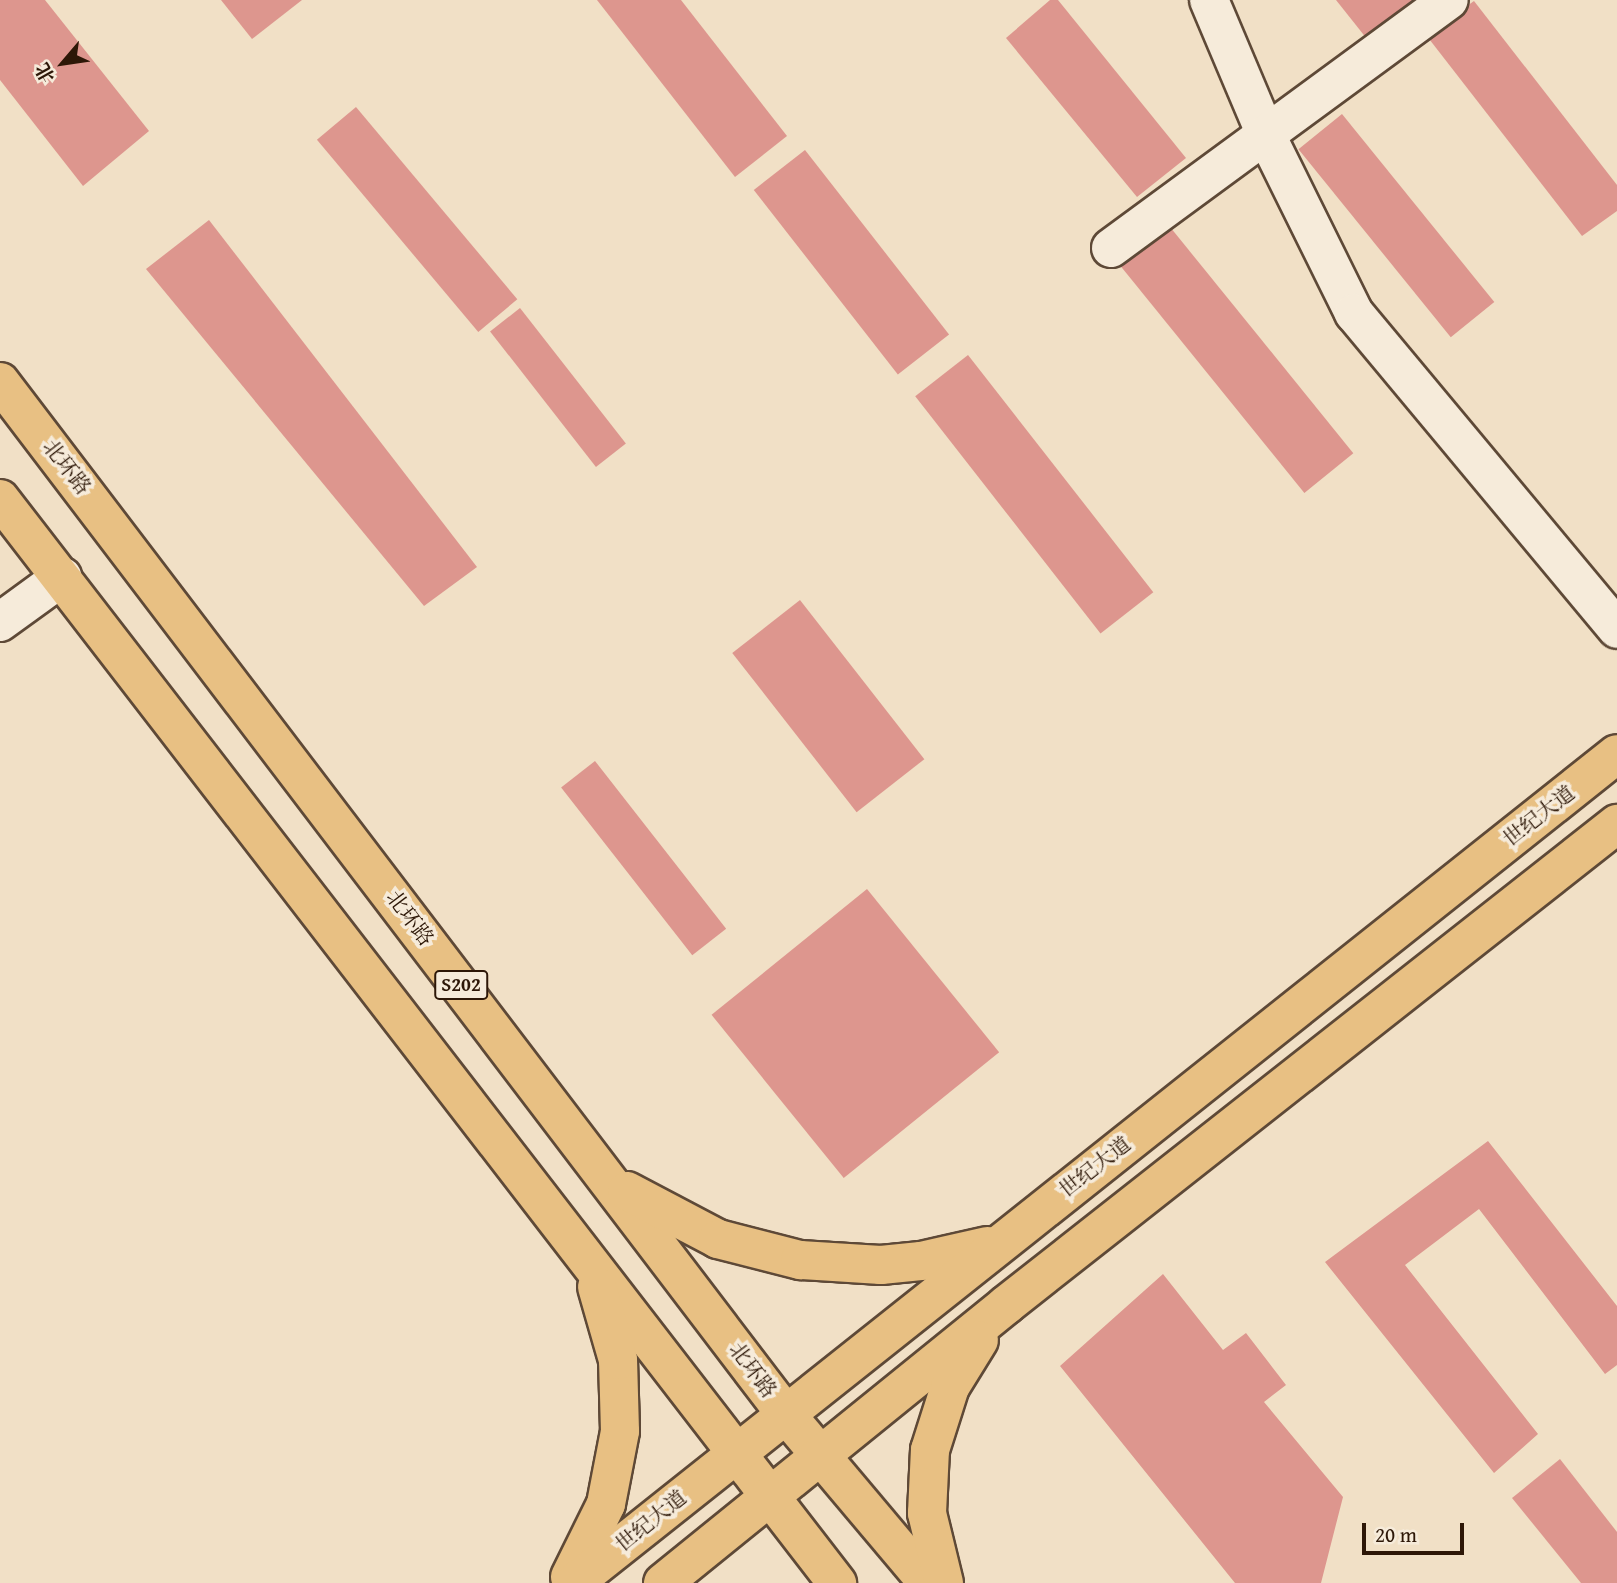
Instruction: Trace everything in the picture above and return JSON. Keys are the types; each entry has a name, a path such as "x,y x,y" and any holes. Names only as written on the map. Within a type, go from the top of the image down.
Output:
{"main road":[{"name":"北环路","path":"0,382 785,1412 823,1453 928,1583"},
{"path":"0,499 737,1452 768,1499 837,1583"},
{"name":"世纪大道","path":"574,1583 785,1412 1617,754"},
{"path":"663,1583 1006,1305 1617,824"},
{"path":"607,1178 679,1222 718,1239 800,1260 881,1265 921,1261 999,1243"},
{"path":"565,1230 599,1292 618,1360 621,1396 616,1468 606,1504 592,1538 565,1583"},
{"path":"944,1583 927,1513 930,1450 950,1387 1006,1305"}],"street":[{"path":"1209,0 1266,135 1354,313 1617,629"},
{"path":"1111,248 1449,0"},
{"path":"0,622 62,577"}],"building":[{"path":"0,0 45,0 149,131 83,186 0,80"},
{"path":"221,0 302,0 252,39"},
{"path":"597,0 681,0 787,136 735,177"},
{"path":"1050,0 1058,0 1186,158 1137,197 1006,38"},
{"path":"1336,0 1413,0 1367,39"},
{"path":"1474,1 1617,185 1617,211 1582,236 1426,35"},
{"path":"356,107 517,299 478,332 317,140"},
{"path":"1342,114 1494,302 1451,337 1298,149"},
{"path":"805,150 949,334 898,374 754,190"},
{"path":"1162,217 1353,453 1304,493 1113,257"},
{"path":"209,220 477,567 424,606 146,269"},
{"path":"520,308 626,444 596,467 490,331"},
{"path":"968,355 1153,592 1101,633 915,396"},
{"path":"800,600 924,759 857,812 732,653"},
{"path":"595,761 726,929 692,955 561,787"},
{"path":"867,889 999,1052 844,1178 712,1015"},
{"path":"1488,1141 1617,1306 1617,1365 1605,1374 1479,1209 1405,1265 1538,1434 1494,1473 1325,1262"},
{"path":"1163,1274 1223,1350 1246,1333 1286,1385 1264,1402 1343,1497 1321,1583 1235,1583 1060,1366"},
{"path":"1560,1459 1617,1532 1617,1583 1581,1583 1512,1498"}]}
